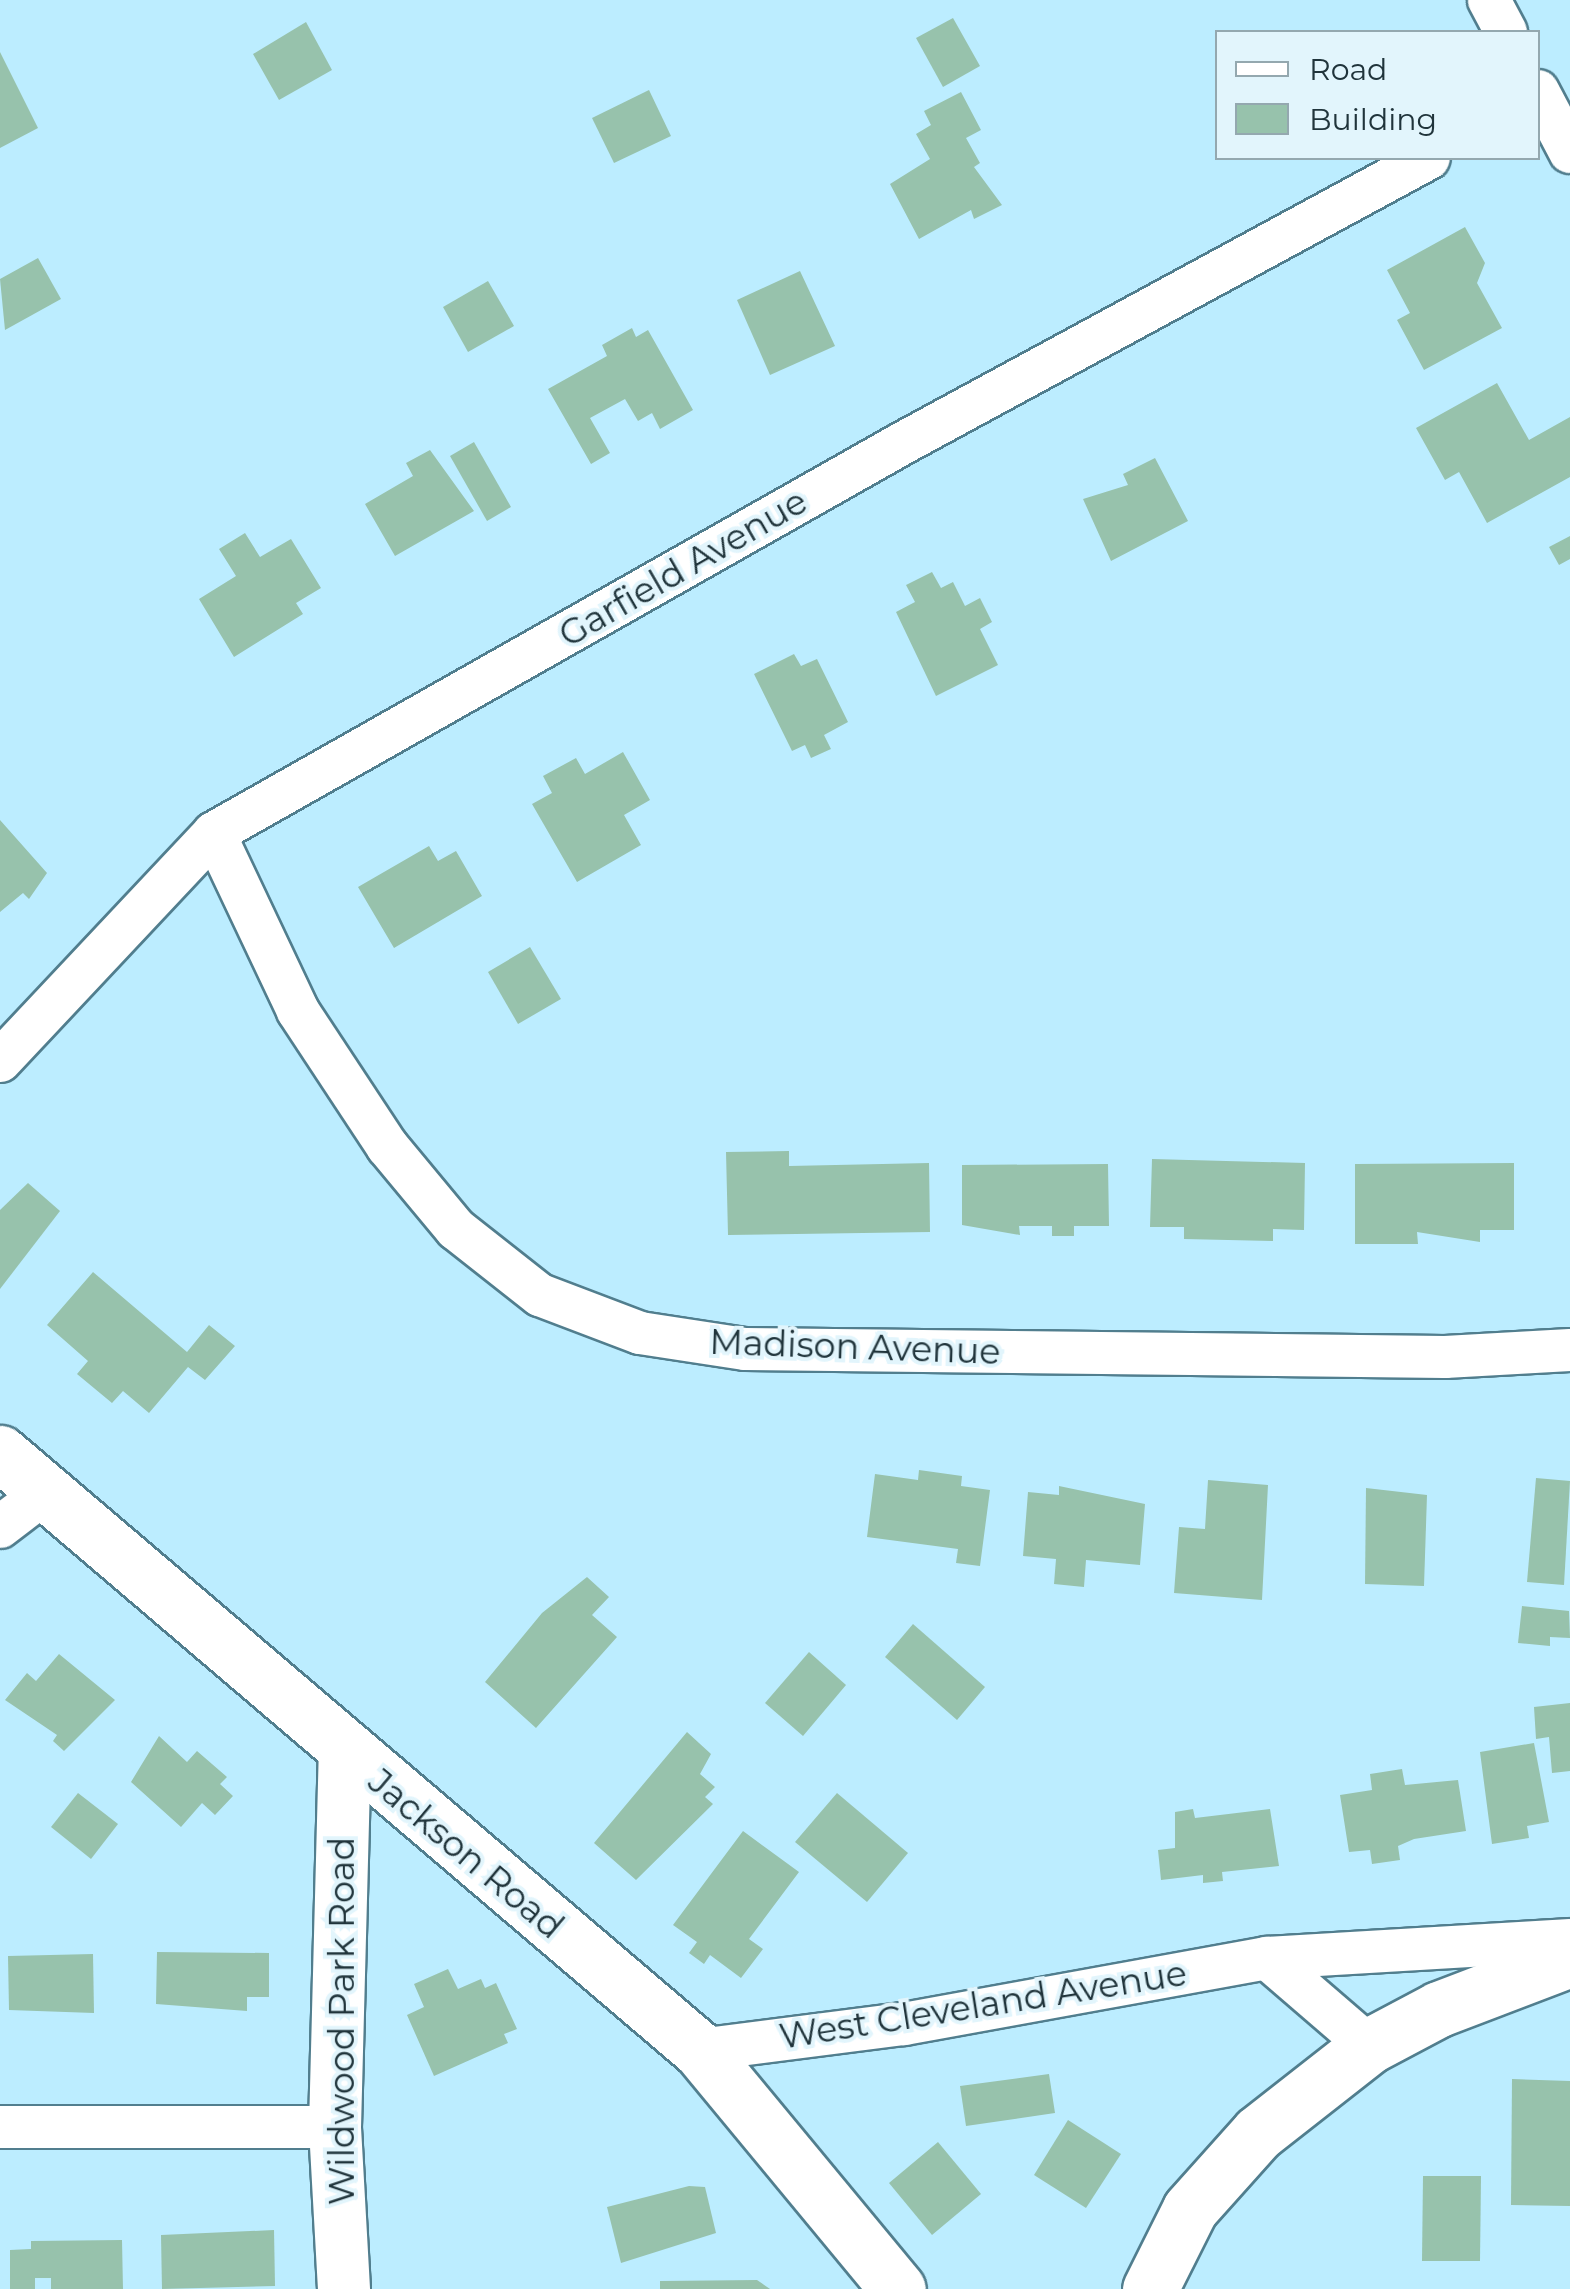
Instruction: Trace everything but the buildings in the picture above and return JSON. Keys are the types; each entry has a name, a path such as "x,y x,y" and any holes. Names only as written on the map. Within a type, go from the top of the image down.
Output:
{"main road":[{"name":"Jackson Road","path":"0,1453 345,1752 700,2050 898,2289"},
{"path":"1150,2289 1190,2208 1258,2133 1370,2046 1439,2009 1570,1959"}],"street":[{"path":"1489,0 1505,30"},
{"path":"1547,94 1570,152"},
{"name":"Garfield Avenue","path":"0,1062 214,833 954,414 1425,160"},
{"name":"Madison Avenue","path":"214,833 298,1011 386,1146 456,1229 540,1295 623,1327 746,1349 1426,1357 1570,1350"},
{"path":"0,1527 46,1492"},
{"name":"Wildwood Park Road","path":"344,2289 336,2127 345,1752"},
{"name":"West Cleveland Avenue","path":"700,2050 904,2024 1267,1958 1570,1940"},
{"path":"1267,1958 1370,2046"},
{"path":"0,2127 336,2127"}]}
